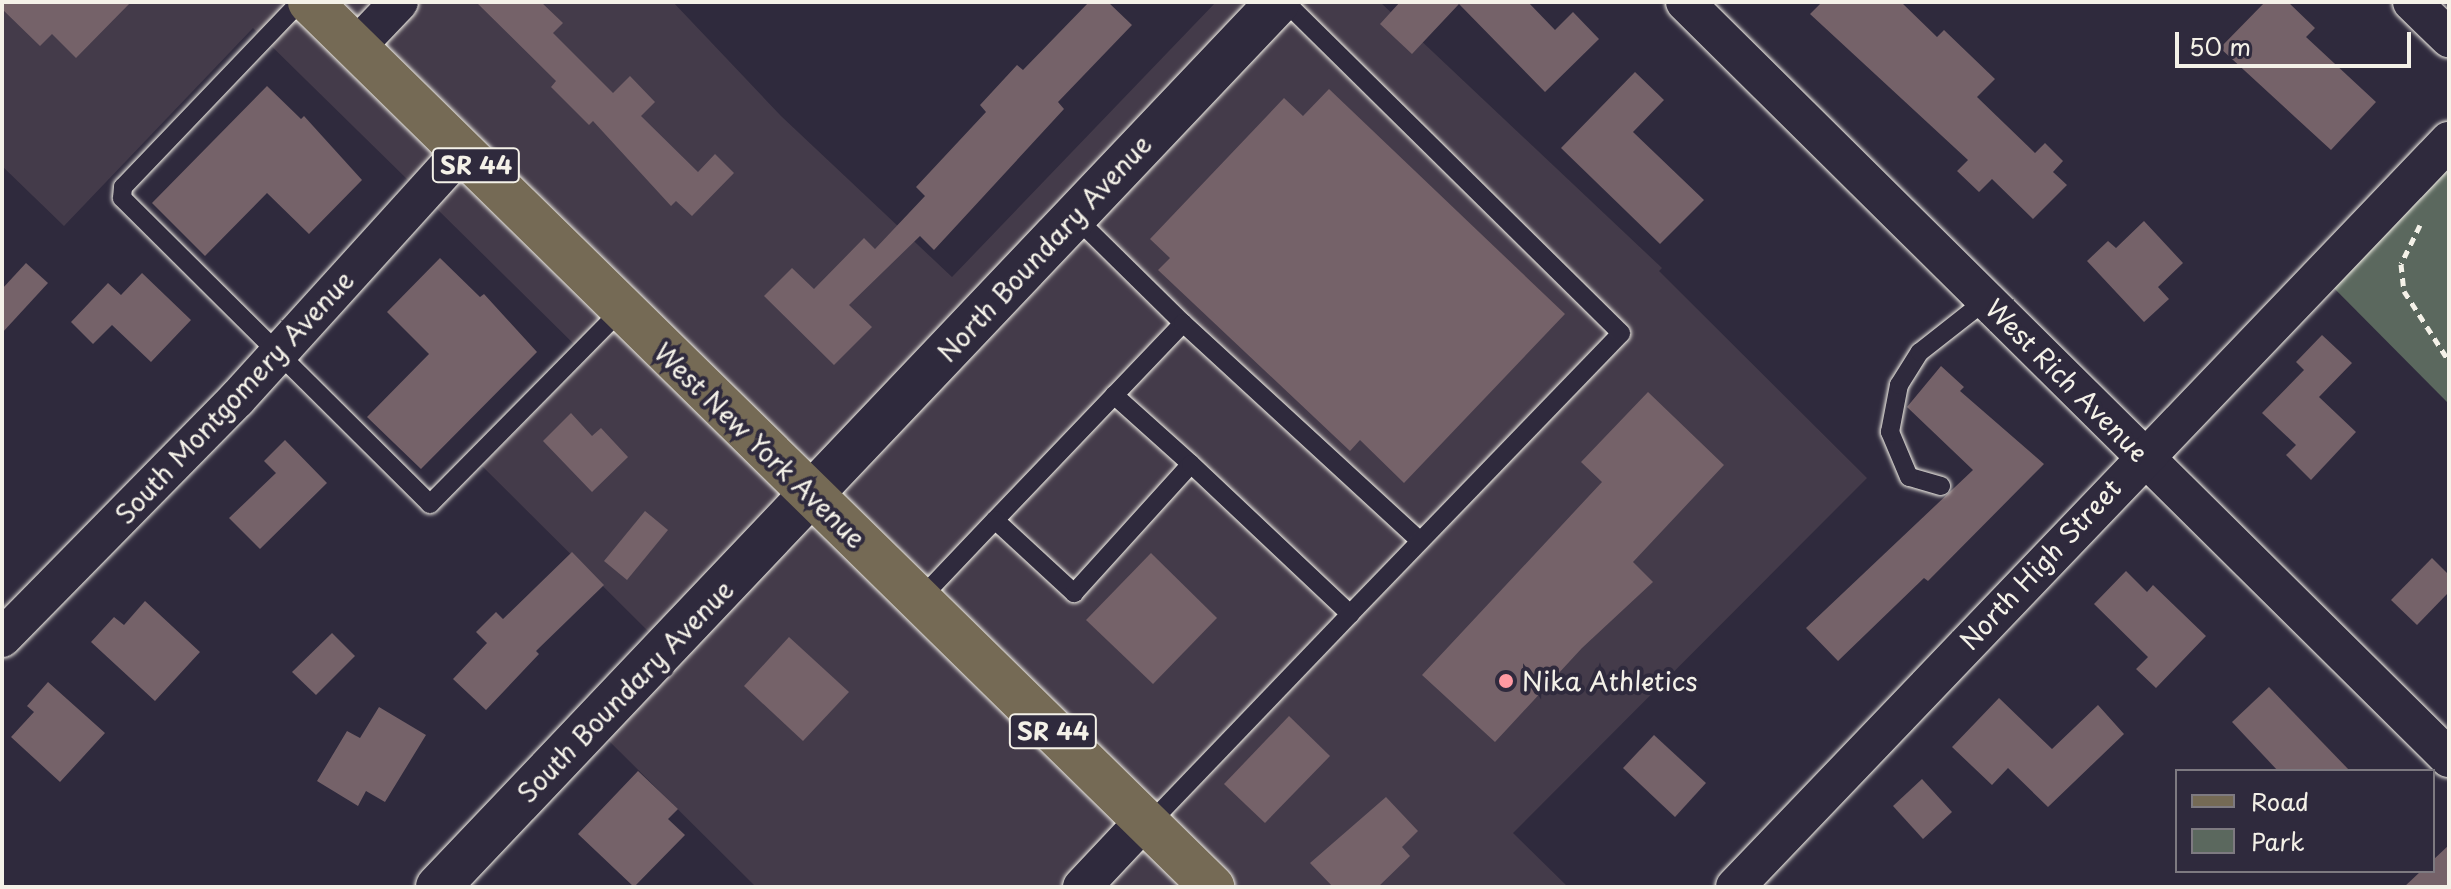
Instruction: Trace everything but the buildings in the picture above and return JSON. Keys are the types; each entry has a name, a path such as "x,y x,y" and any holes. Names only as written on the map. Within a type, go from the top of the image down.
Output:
{"main road":[{"name":"West New York Avenue","path":"310,2 1212,887"}],"street":[{"path":"356,47 399,2"},
{"name":"North Boundary Avenue","path":"811,495 1278,2"},
{"name":"West Rich Avenue","path":"1685,2 2449,758"},
{"path":"2412,2 2449,38"},
{"name":"North High Street","path":"1735,887 2143,455 2449,141"},
{"name":"South Montgomery Avenue","path":"2,638 278,353 462,151"},
{"name":"South Boundary Avenue","path":"438,887 811,495"},
{"path":"1082,887 1146,823"}],"lane":[{"path":"300,2 123,187 122,198 430,504 622,309"},
{"path":"1146,823 1621,333 1285,2"},
{"path":"1074,216 1183,323 1420,541"},
{"path":"1941,486 1909,477 1890,432 1899,385 1920,352 1986,300"},
{"path":"919,600 1183,323"},
{"path":"1114,395 1350,614"},
{"path":"995,520 1074,593 1191,464"}],"path":[{"path":"2423,219 2401,264 2404,291 2449,361"}],"shaded area":[{"path":"2,2 284,2 437,153 411,183 253,28 64,226 2,166"},
{"path":"336,2 376,2 357,22"},
{"path":"421,2 673,2 781,116 952,277 1216,2 1256,2 812,470 380,45"},
{"path":"1300,2 1380,2 1662,268 1659,271 1867,478 1513,833 1568,887 1238,887 835,493"},
{"path":"461,176 787,497 654,637 482,466 588,358 434,206"},
{"path":"810,520 1120,823 1060,887 756,887 604,736"},
{"path":"1143,846 1186,887 1104,887"}],"green space":[{"path":"2449,141 2449,404 2321,275"}],"place":[{"name":"Nika Athletics","path":"1506,681"}]}
